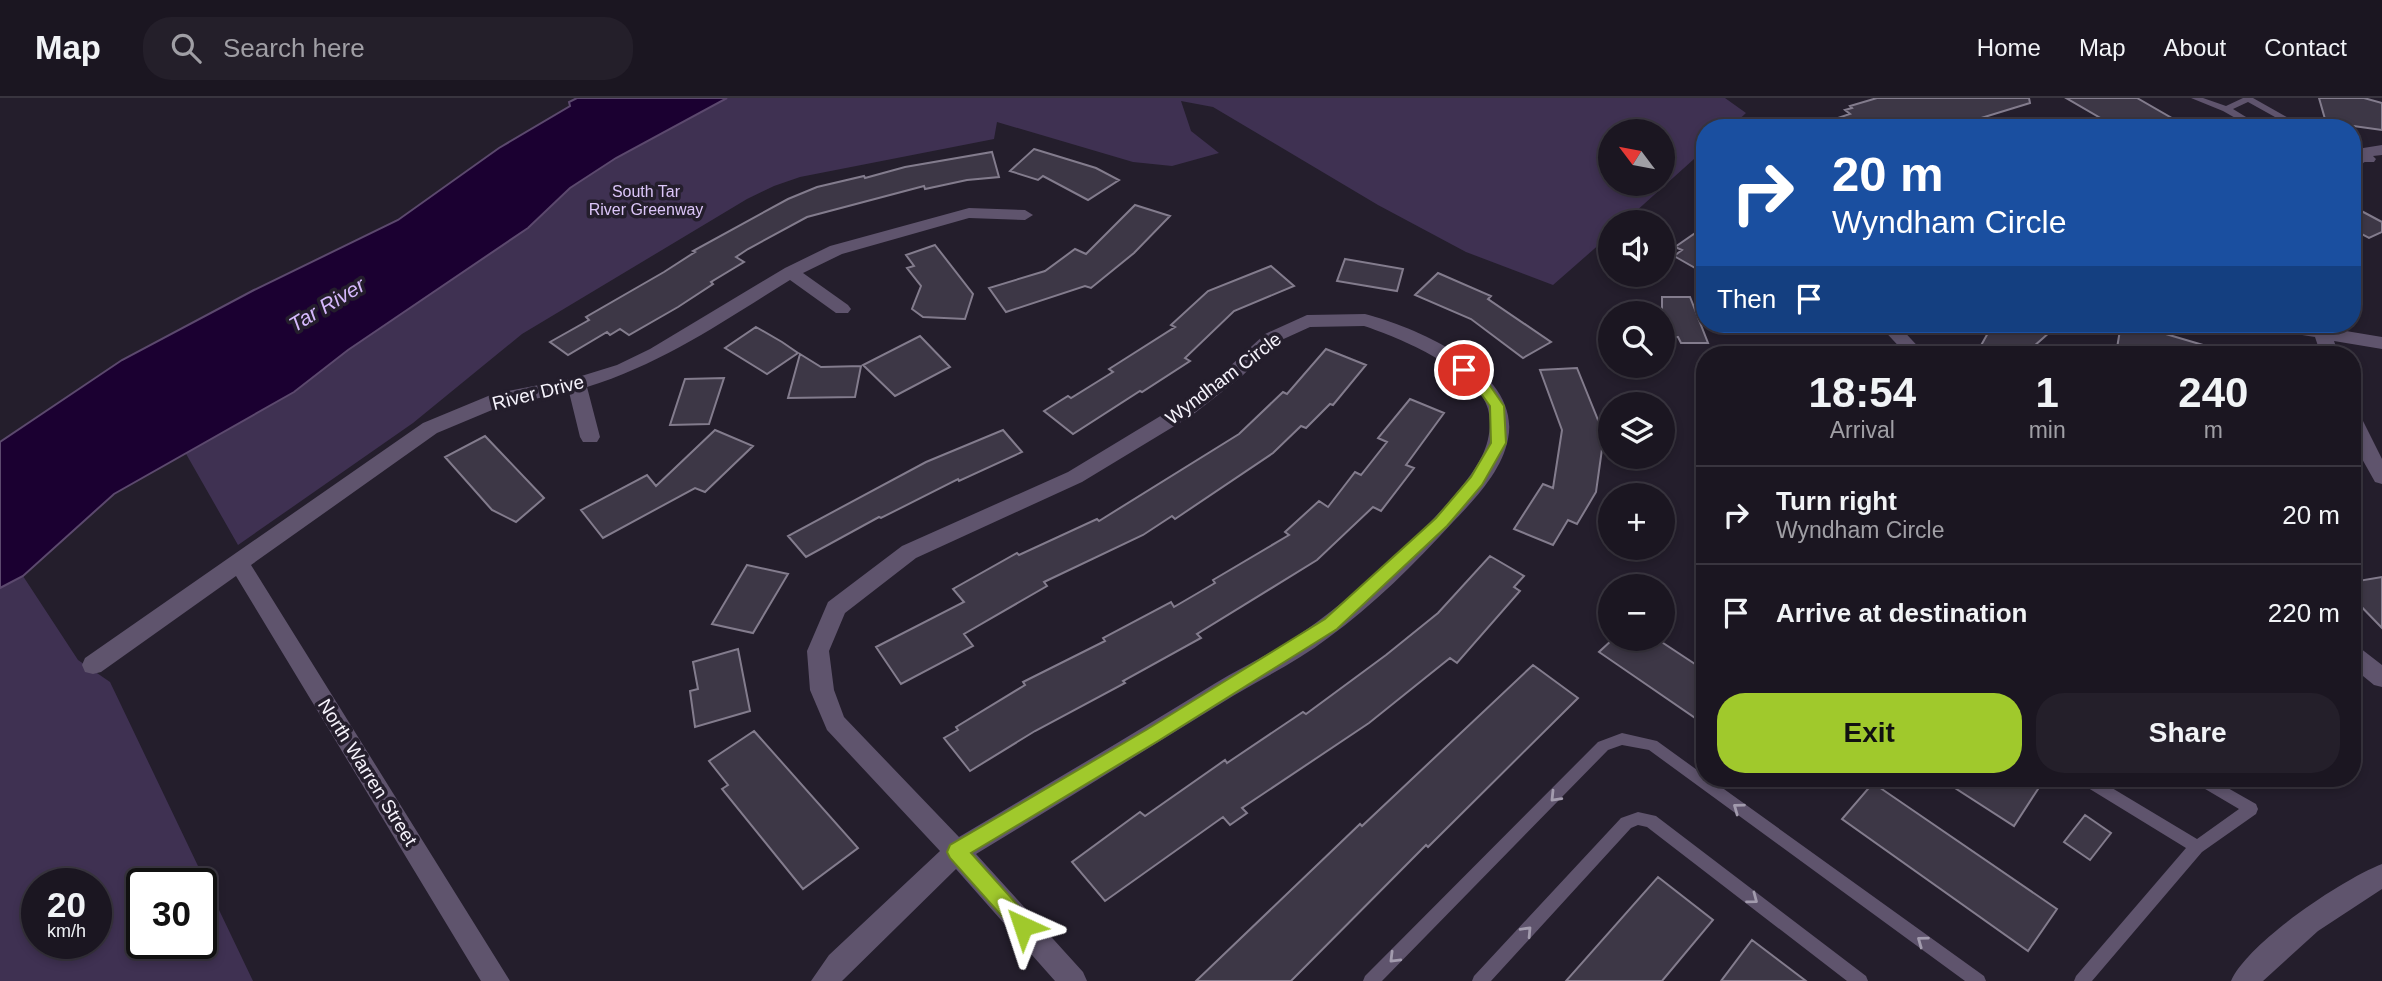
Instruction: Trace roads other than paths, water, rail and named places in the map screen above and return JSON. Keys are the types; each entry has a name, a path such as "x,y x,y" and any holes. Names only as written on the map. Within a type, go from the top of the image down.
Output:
{"street":[{"name":"River Drive","path":"93,665 430,428 499,399 577,384 624,369 657,353 791,272 856,243 969,214 1025,215"},
{"path":"791,272 842,309"},
{"name":"Wyndham Circle","path":"957,852 1152,736 1331,624 1442,522 1477,481 1498,443 1497,406 1479,381 1433,348 1401,331 1365,320 1307,321 1271,338 1234,373 1172,419 1075,477 909,552 836,608 818,651 822,690 835,723 957,852 1073,981"},
{"path":"1896,333 1908,346"},
{"path":"2318,333 2382,344"},
{"path":"2323,334 2327,346"},
{"path":"577,384 590,437"},
{"path":"2361,440 2382,477"},
{"name":"North Warren Street","path":"239,563 496,981"},
{"path":"2361,661 2382,678"},
{"path":"825,981 839,964 957,852"},
{"path":"2245,981 2273,951 2349,893 2382,876"}],"lane":[{"path":"2195,98 2226,109 2244,119"},
{"path":"2226,109 2248,98 2286,119"},
{"path":"1371,981 1603,746 1622,739 1652,745 1696,777"},
{"path":"1710,787 1978,981"},
{"path":"2098,787 2197,847"},
{"path":"2082,981 2197,847 2251,809 2214,787"},
{"path":"1480,981 1626,823 1638,818 1651,821 1860,981"}],"water":[{"name":"Tar River","path":"577,98 727,98 616,158 570,188 528,228 348,350 294,392 114,494 23,576 0,588 0,442 122,360 254,290 398,220 499,148 570,106 569,102"}],"park label":[{"name":"South Tar River Greenway","path":"646,200"}]}
